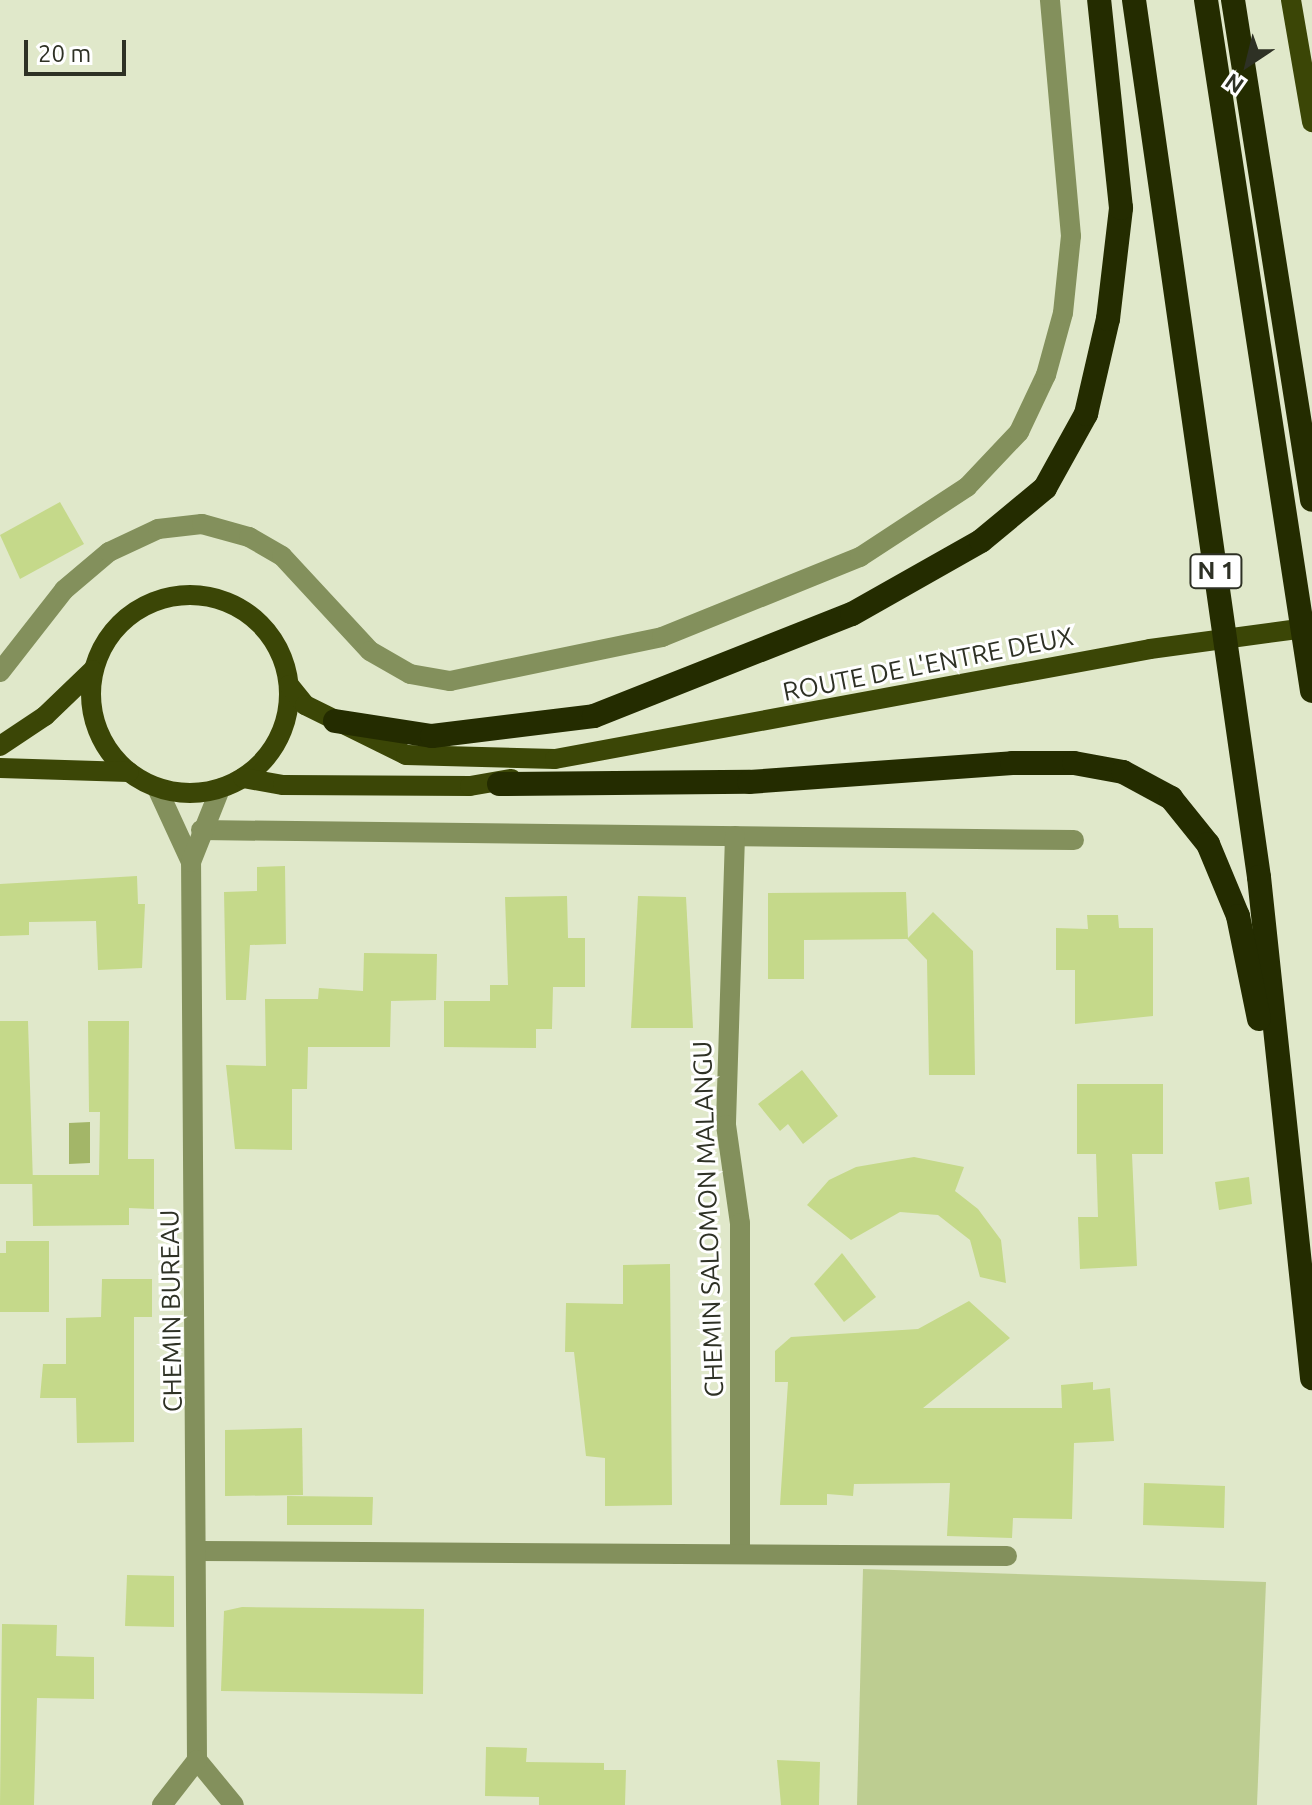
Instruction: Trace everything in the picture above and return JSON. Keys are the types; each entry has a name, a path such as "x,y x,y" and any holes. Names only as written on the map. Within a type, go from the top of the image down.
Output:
{"highway":[{"path":"335,721 432,736 594,716 852,614 981,541 1045,488 1086,414 1108,319 1121,208 1099,0"},
{"name":"N 1","path":"1134,0 1259,877 1312,1378"},
{"path":"1206,0 1312,691"},
{"path":"1233,0 1312,500"},
{"path":"499,784 749,782 1012,763 1074,763 1123,772 1171,798 1208,844 1238,916 1285,1143"}],"main road":[{"path":"1291,0 1312,122"},
{"path":"197,595 231,603 259,623 280,652 289,685 286,721 275,743 243,778 220,789 189,794 157,788 129,772 104,744 91,708 93,670 106,639 131,613 162,598 197,595"},
{"name":"ROUTE DE L'ENTRE DEUX","path":"289,685 305,705 406,755 555,759 1150,649 1312,627"},
{"path":"0,746 93,670"},
{"name":"ROUTE DE L'ENTRE DEUX","path":"243,778 283,785 499,784 555,759"},
{"path":"0,768 129,772"}],"street":[{"path":"0,672 64,590 109,552 158,529 202,524 249,537 282,556 370,651 410,674 450,681 662,637 860,557 967,487 1019,432 1046,375 1063,313 1071,236 1050,0"},
{"name":"CHEMIN BUREAU","path":"157,788 191,862"},
{"name":"CHEMIN BUREAU","path":"197,1760 199,1551 191,862 201,830 220,789"},
{"path":"201,830 1074,840"},
{"name":"CHEMIN SALOMON MALANGU","path":"735,836 726,1125 740,1223 740,1553"},
{"path":"199,1551 1007,1556"},
{"path":"162,1805 197,1760 234,1805"}],"shaded area":[{"path":"90,1122 90,1163 69,1164 69,1123"},
{"path":"863,1569 1266,1582 1257,1805 857,1805"}],"building":[{"path":"60,502 84,544 20,579 0,535"},
{"path":"285,866 286,944 250,945 246,1000 226,1000 224,892 257,891 257,867"},
{"path":"137,876 138,904 145,904 142,968 98,970 96,921 29,922 29,935 0,936 0,884"},
{"path":"906,892 908,938 933,912 973,951 975,1075 929,1075 927,960 907,939 804,940 804,979 768,979 768,893"},
{"path":"567,896 568,938 585,938 585,987 553,987 552,1029 536,1029 536,1048 444,1047 444,1001 490,1001 490,985 508,985 505,897"},
{"path":"638,896 686,897 693,1028 631,1028"},
{"path":"1087,915 1118,915 1119,928 1153,928 1153,1016 1075,1024 1075,970 1056,970 1056,928 1088,929"},
{"path":"364,953 437,954 436,1000 391,1001 390,1047 308,1047 307,1089 292,1089 292,1150 235,1149 226,1065 266,1066 265,999 318,999 319,988 363,991"},
{"path":"0,1021 28,1021 33,1184 0,1184"},
{"path":"88,1021 129,1021 128,1159 154,1159 154,1209 129,1208 129,1225 33,1226 32,1175 99,1175 100,1112 89,1112"},
{"path":"802,1070 838,1116 803,1144 788,1124 780,1131 758,1104"},
{"path":"1077,1084 1163,1084 1163,1154 1132,1154 1137,1266 1080,1269 1078,1217 1098,1217 1096,1154 1077,1154"},
{"path":"914,1157 964,1167 955,1191 978,1209 1001,1240 1006,1283 980,1277 970,1240 938,1215 900,1212 851,1240 807,1205 829,1180 856,1167"},
{"path":"1249,1177 1252,1204 1219,1210 1215,1182"},
{"path":"6,1241 49,1241 49,1312 0,1312 0,1253 6,1253"},
{"path":"842,1253 876,1297 844,1322 814,1284"},
{"path":"670,1264 672,1505 605,1506 605,1458 586,1456 574,1352 565,1352 566,1303 623,1304 623,1265"},
{"path":"102,1279 152,1279 152,1317 134,1317 134,1442 77,1443 76,1398 40,1398 43,1364 66,1364 66,1318 101,1317"},
{"path":"969,1301 1010,1338 923,1408 1062,1408 1061,1385 1093,1382 1093,1390 1110,1388 1114,1441 1074,1443 1072,1519 1013,1518 1012,1538 947,1536 950,1483 854,1484 853,1496 827,1494 827,1505 780,1505 788,1382 775,1382 775,1351 791,1337 918,1329"},
{"path":"302,1428 303,1495 225,1496 225,1430"},
{"path":"1144,1483 1225,1486 1224,1528 1143,1525"},
{"path":"287,1496 373,1497 372,1525 287,1525"},
{"path":"127,1575 174,1576 174,1627 125,1626"},
{"path":"242,1607 424,1609 423,1694 221,1691 224,1611"},
{"path":"2,1624 57,1625 56,1656 94,1657 94,1699 37,1698 34,1805 0,1805"},
{"path":"486,1747 527,1748 526,1762 604,1763 604,1770 626,1770 625,1805 539,1805 539,1797 485,1796"},
{"path":"777,1760 820,1762 819,1805 781,1805"}]}
